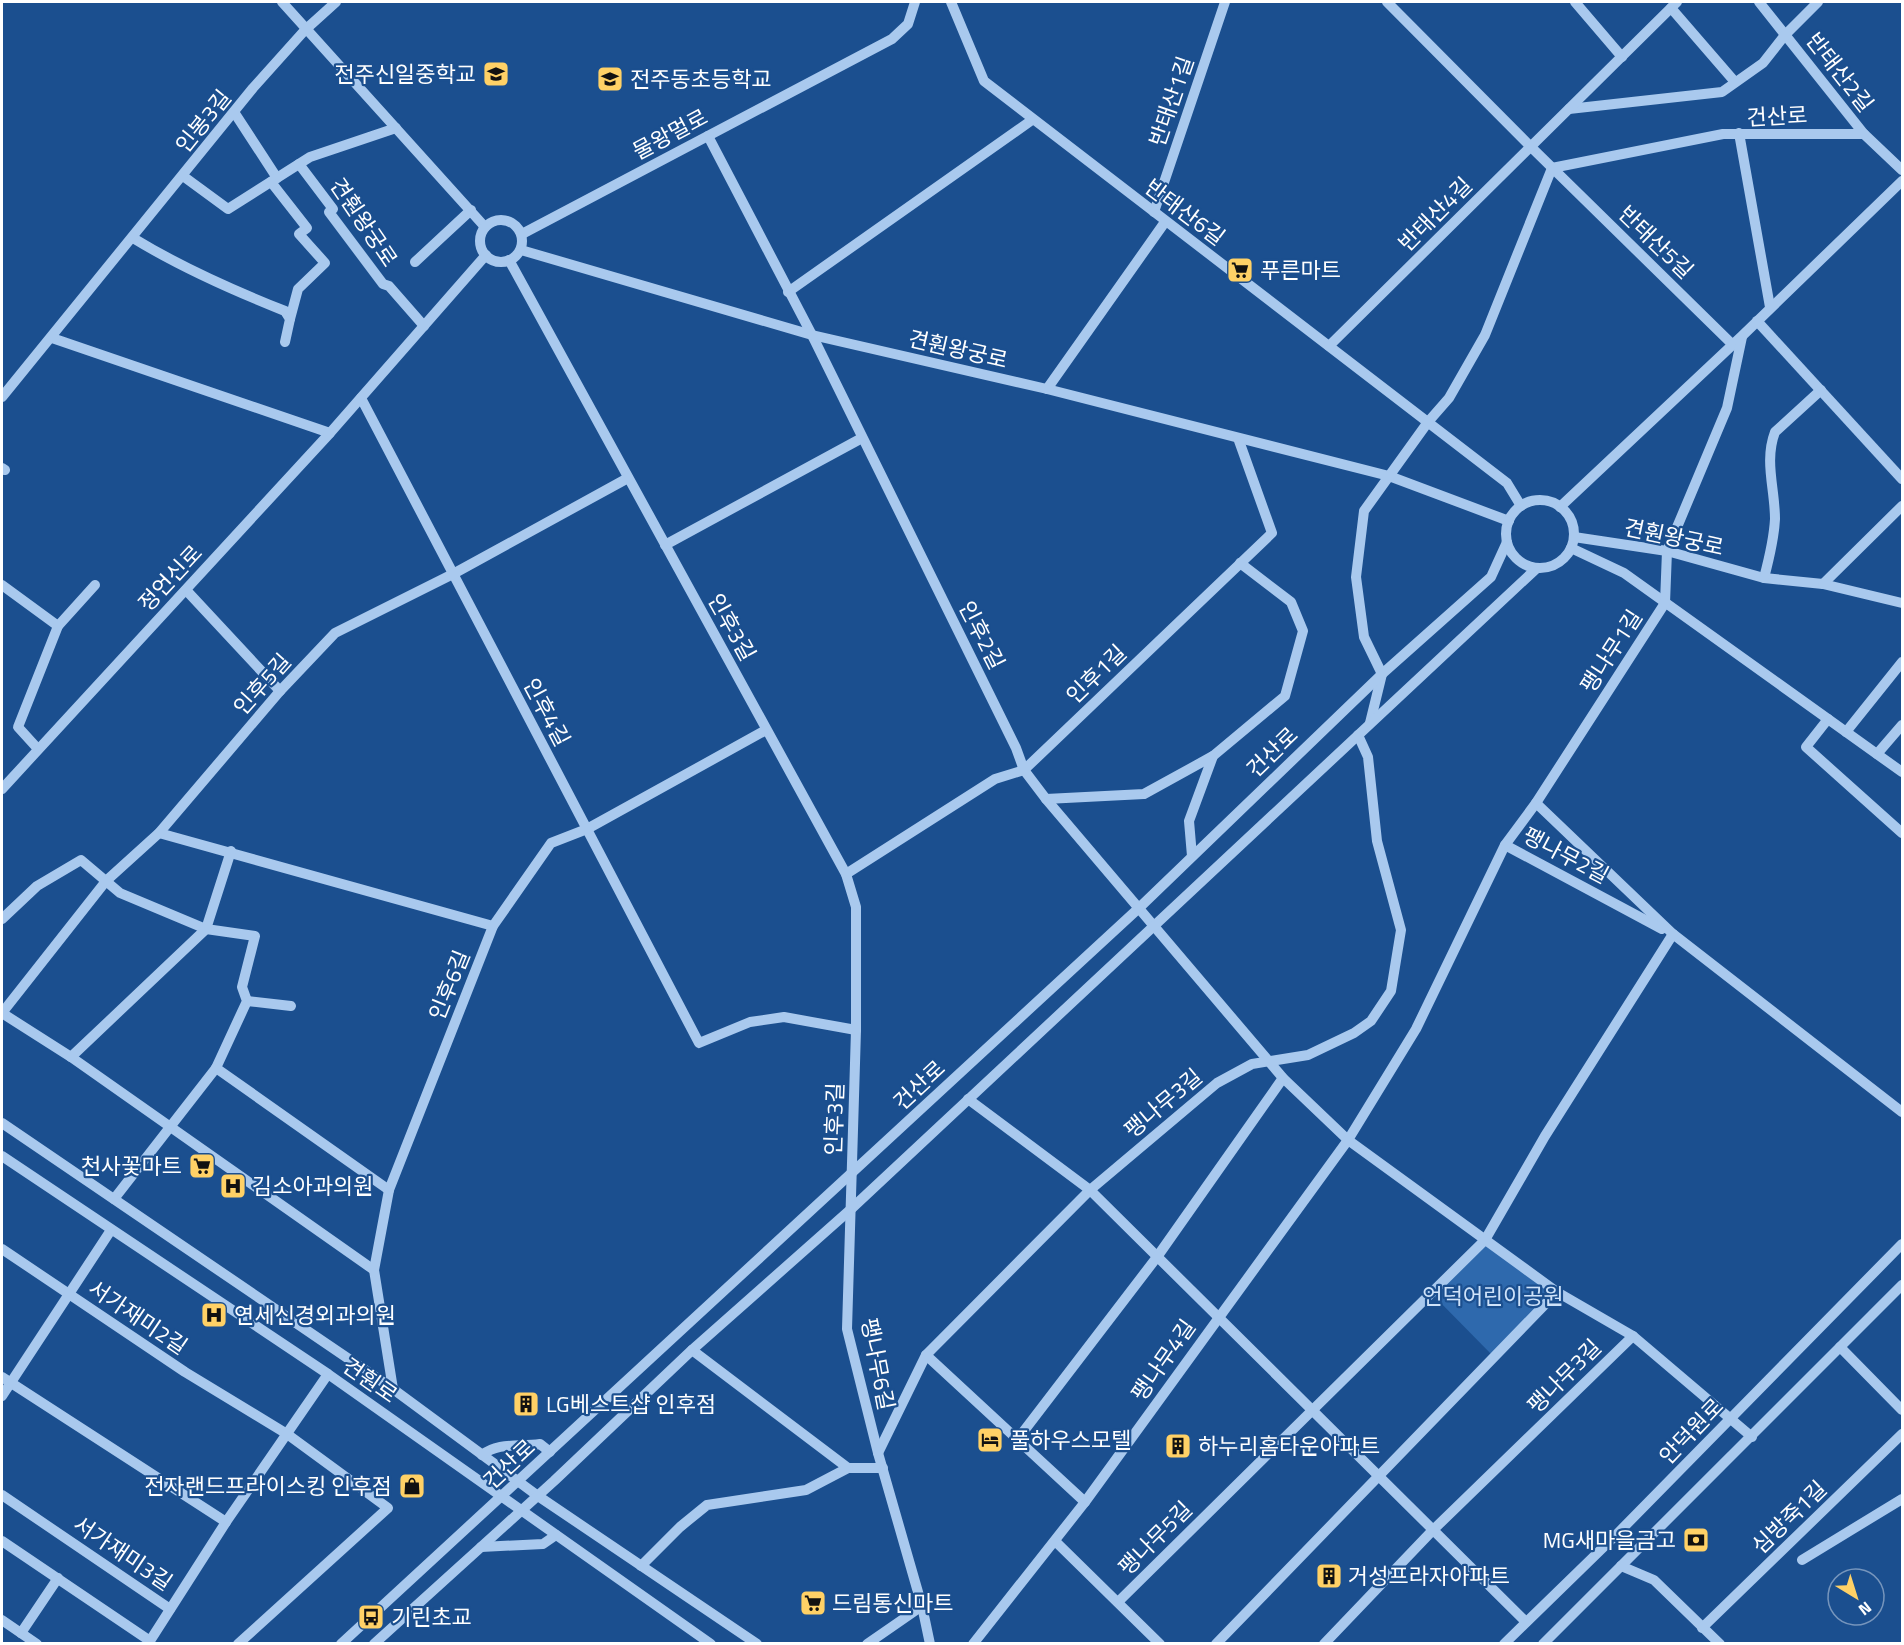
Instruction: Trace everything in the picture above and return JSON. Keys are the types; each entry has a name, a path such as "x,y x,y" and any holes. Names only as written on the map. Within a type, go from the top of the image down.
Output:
{"street":[{"path":"282,2 485,227"},
{"name":"인봉3길","path":"2,397 234,112 305,30 336,2"},
{"name":"물왕멀로","path":"522,234 892,39 908,24 915,2"},
{"name":"반태산6길","path":"951,2 984,81 1507,483 1521,506"},
{"name":"반태산1길","path":"1154,212 1225,2"},
{"name":"반태산5길","path":"1387,2 1733,345"},
{"path":"1575,2 1622,57"},
{"name":"반태산2길","path":"1760,2 1864,135"},
{"name":"반태산2길","path":"1569,109 1722,92 1763,63 1785,34 1818,2"},
{"name":"반태산4길","path":"1329,346 1674,4 1735,82"},
{"path":"234,112 274,180 307,228 299,234 325,263 298,288 285,342"},
{"path":"788,292 1032,120"},
{"name":"견훤왕궁로","path":"183,176 228,209 310,157 396,128"},
{"path":"1370,723 1382,674 1364,637 1356,577 1364,511 1428,422 1449,398 1485,335 1552,168 1723,134 1739,133"},
{"name":"건산로","path":"1770,307 1739,133 1864,135"},
{"path":"1864,135 1902,170"},
{"name":"인후2길","path":"708,136 812,335 1017,748 1024,770 1046,799 1156,925"},
{"name":"견훤왕궁로","path":"299,164 333,209 329,212 383,284 389,286 424,326"},
{"path":"1560,507 1733,345 1902,181"},
{"name":"견훤왕궁로","path":"415,261 471,210"},
{"path":"498,220 513,223 522,234 521,250 509,260 496,261 486,255 480,243 485,227 498,220"},
{"path":"1047,389 1166,222"},
{"path":"133,238 179,267 285,311 290,319"},
{"name":"견훤왕궁로","path":"521,250 812,335 1047,389 1389,476 1509,521"},
{"name":"정언신로","path":"2,789 330,433 486,255"},
{"name":"인후3길","path":"509,260 846,874 856,907 856,1030 850,1210"},
{"path":"1757,321 1902,479"},
{"path":"1665,603 1667,551 1727,408 1742,336"},
{"path":"52,338 330,433"},
{"path":"1764,578 1775,520 1768,459 1775,432 1821,390"},
{"name":"인후4길","path":"361,398 699,1043 750,1022 784,1017 856,1030"},
{"path":"665,545 862,438"},
{"name":"인후1길","path":"846,874 995,779 1024,770 1272,533 1238,438"},
{"name":"인후5길","path":"2,1013 106,881 159,833 280,691 335,633 453,574 628,478"},
{"path":"1509,521 1521,506 1540,500 1560,507 1571,520 1572,543 1624,573 1665,603"},
{"path":"1823,584 1902,506"},
{"name":"건산로","path":"341,1644 1140,907 1382,674 1491,577 1507,542 1509,521"},
{"path":"1507,542 1517,559 1537,568"},
{"name":"견훤왕궁로","path":"1572,543 1667,551 1764,578 1823,584 1902,603"},
{"name":"건산로","path":"374,1644 538,1496 692,1350 850,1210 1537,568 1558,563 1572,543"},
{"path":"1046,799 1144,794 1213,756 1285,696 1303,631 1291,602 1240,562"},
{"path":"2,585 58,626"},
{"path":"38,749 18,727 58,626 96,585"},
{"path":"186,590 280,691"},
{"name":"팽나무1길","path":"1505,845 1536,803 1665,603 1902,772"},
{"path":"1846,732 1902,662"},
{"path":"1828,719 1806,747 1902,833"},
{"path":"1877,754 1902,725"},
{"name":"인후6길","path":"393,1389 374,1270 389,1190 493,926 551,843 587,829 766,730"},
{"path":"1270,1061 1308,1055 1354,1034 1371,1020 1391,991 1401,930 1377,842 1368,758 1358,735"},
{"path":"1192,856 1189,820 1213,756"},
{"name":"팽나무2길","path":"1536,803 1673,934 1902,1112"},
{"path":"159,833 231,851 493,926"},
{"name":"팽나무2길","path":"1348,1140 1416,1029 1440,975 1505,845 1673,934"},
{"path":"71,1057 206,929 231,851"},
{"path":"2,919 37,886 81,860 120,893 206,929 255,936 242,987 247,1001 216,1068 114,1199"},
{"name":"팽나무3길","path":"1156,925 1283,1078 1348,1140 1557,1292 1633,1336 1732,1417 1752,1437"},
{"path":"1312,1411 1485,1240 1545,1136 1673,934"},
{"path":"247,1001 291,1006"},
{"path":"2,1013 71,1057 374,1270"},
{"name":"팽나무3길","path":"1090,1190 1216,1083 1252,1064 1270,1061"},
{"path":"216,1068 389,1190"},
{"path":"1017,1440 1157,1257 1283,1078"},
{"name":"팽나무4길","path":"968,1099 1090,1190 1526,1622"},
{"name":"견훤로","path":"2,1123 393,1389 538,1496 757,1644"},
{"name":"팽나무4길","path":"1055,1541 1348,1140"},
{"name":"견훤로","path":"2,1156 328,1374 710,1643"},
{"path":"1085,1502 926,1355 1090,1190"},
{"name":"팽나무6길","path":"850,1210 847,1329 878,1453 922,1606 930,1644"},
{"name":"서가재미2길","path":"2,1396 6,1380 69,1294 111,1230"},
{"name":"안덕원로","path":"1504,1644 1902,1244"},
{"name":"서가재미2길","path":"2,1249 186,1372 287,1434"},
{"name":"안덕원로","path":"1543,1644 1902,1285"},
{"path":"1216,1644 1557,1292"},
{"name":"팽나무3길","path":"1432,1531 1633,1336"},
{"path":"1840,1347 1902,1410"},
{"path":"692,1350 848,1468"},
{"name":"팽나무6길","path":"878,1453 926,1355"},
{"name":"서가재미3길","path":"2,1541 149,1642 226,1522 328,1374"},
{"path":"6,1380 119,1456 226,1522"},
{"name":"팽나무5길","path":"1118,1602 1312,1411"},
{"path":"238,1644 388,1508 287,1434"},
{"name":"심방죽1길","path":"1702,1628 1902,1434"},
{"path":"482,1455 493,1446 519,1447 540,1444 550,1452"},
{"path":"641,1566 680,1527 707,1505 806,1490 848,1468 883,1468"},
{"name":"서가재미3길","path":"2,1495 170,1609"},
{"name":"심방죽1길","path":"1802,1560 1902,1499"},
{"path":"1328,1640 1432,1531"},
{"path":"481,1547 543,1544 556,1535"},
{"path":"973,1644 1055,1541"},
{"name":"팽나무5길","path":"1055,1541 1160,1644"},
{"path":"1621,1566 1654,1580 1720,1644"},
{"path":"21,1633 58,1578"},
{"path":"867,1644 922,1606"},
{"path":"4,1622 37,1644"}],"green space":[{"name":"언덕어린이공원","path":"1488,1242 1557,1292 1494,1357 1431,1293"}],"place":[{"name":"전주신일중학교","path":"496,74"},
{"name":"전주동초등학교","path":"610,79"},
{"name":"푸른마트","path":"1240,270"},
{"name":"천사꽃마트","path":"202,1166"},
{"name":"김소아과의원","path":"233,1186"},
{"name":"연세신경외과의원","path":"214,1315"},
{"name":"LG베스트샵 인후점","path":"526,1404"},
{"name":"풀하우스모텔","path":"990,1440"},
{"name":"하누리홈타운아파트","path":"1178,1446"},
{"name":"전자랜드프라이스킹 인후점","path":"412,1486"},
{"name":"MG새마을금고","path":"1696,1540"},
{"name":"거성프라자아파트","path":"1329,1576"},
{"name":"드림통신마트","path":"813,1603"},
{"name":"기린초교","path":"371,1617"}]}
